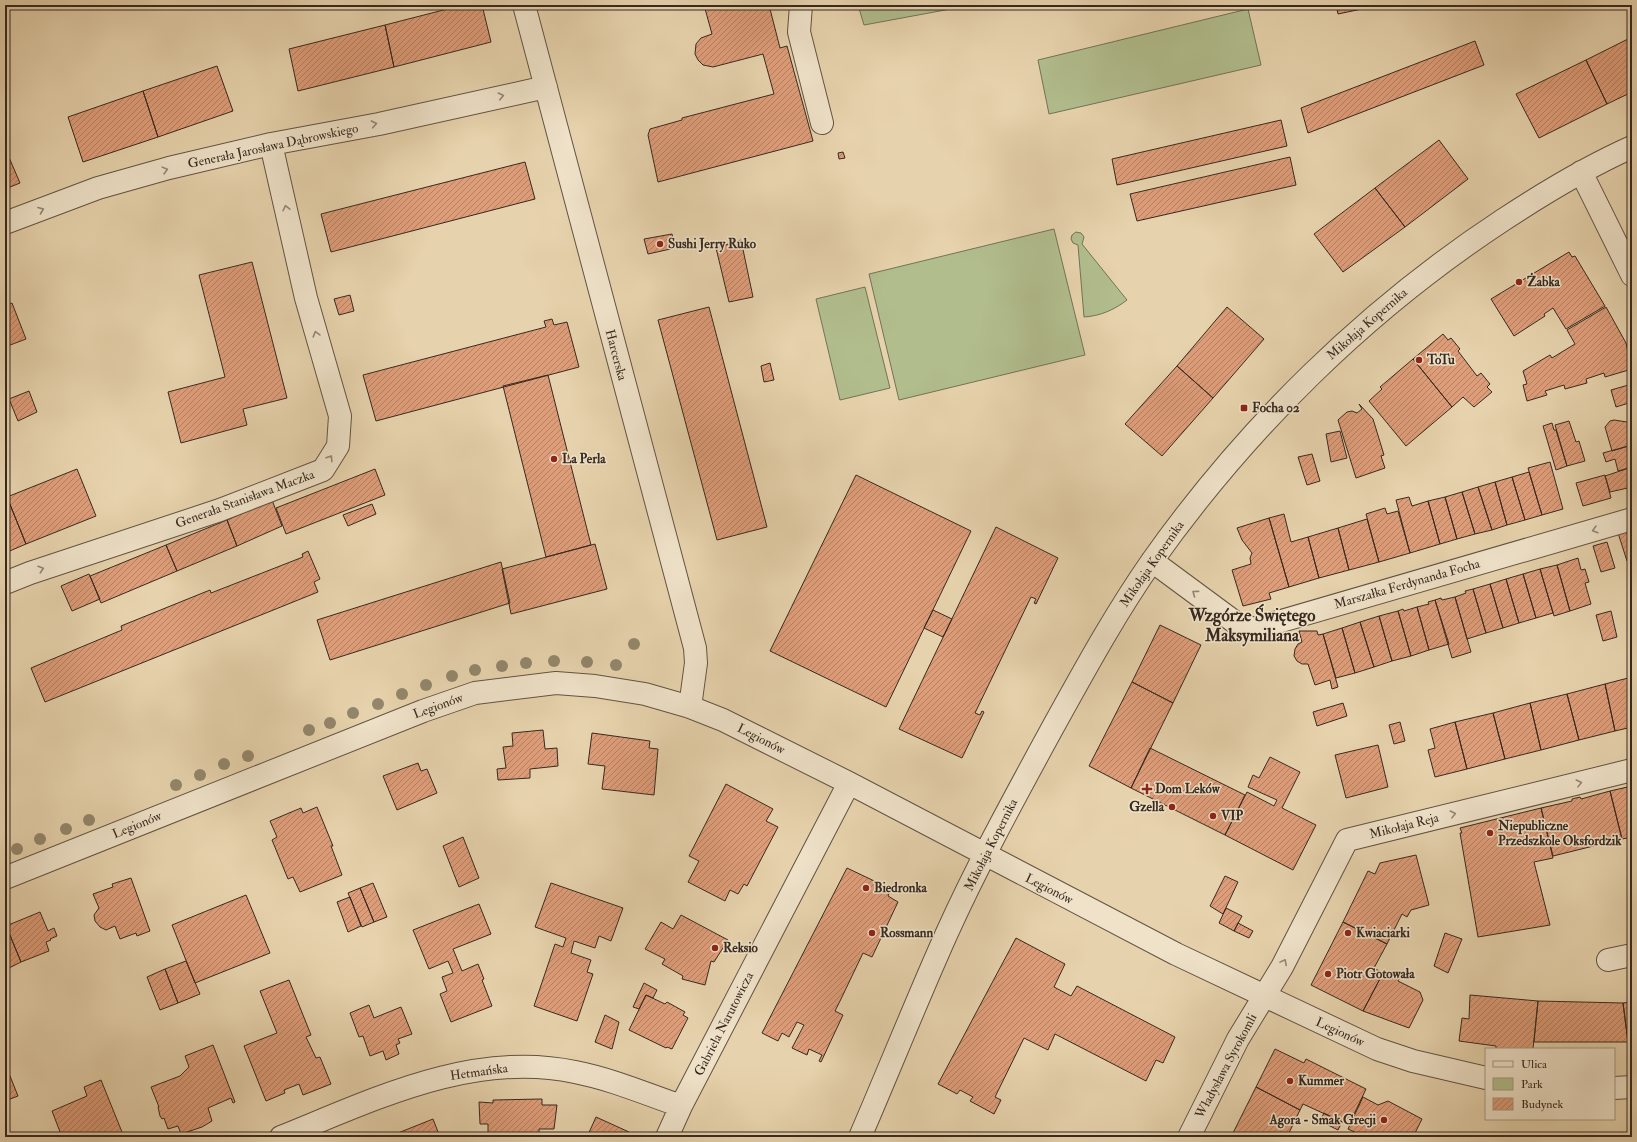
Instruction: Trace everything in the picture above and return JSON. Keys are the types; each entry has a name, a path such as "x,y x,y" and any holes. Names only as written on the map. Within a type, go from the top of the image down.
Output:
{"street":[{"name":"Harcerska","path":"524,5 695,648 696,663 690,707"},
{"path":"801,5 799,32 822,123"},
{"name":"Generała Jarosława Dąbrowskiego","path":"5,224 98,188 169,168 271,144 379,124 546,87"},
{"name":"Generała Stanisława Maczka","path":"5,583 30,573 220,510 323,470 338,446 340,416 306,298 271,144"},
{"name":"Mikołaja Kopernika","path":"860,1137 948,932 1012,804 1093,653 1152,561 1199,499 1265,420 1348,339 1400,294 1471,241 1520,209 1581,172 1632,147"},
{"path":"1581,172 1632,275"},
{"name":"Marszałka Ferdynanda Focha","path":"1152,561 1236,623 1254,629 1632,519"},
{"name":"Legionów","path":"5,878 423,711 475,693 556,683 595,686 645,694 690,707 723,720 849,783 1176,954 1264,996 1377,1049 1420,1063 1485,1078"},
{"name":"Mikołaja Reja","path":"1264,996 1282,966 1347,840 1632,770"},
{"name":"Gabriela Narutowicza","path":"667,1137 681,1106 849,783"},
{"path":"1608,960 1632,955"},
{"name":"Władysława Syrokomli","path":"1189,1137 1238,1039 1264,996"},
{"name":"Hetmańska","path":"281,1137 373,1100 424,1082 466,1072 504,1067 573,1071 598,1077 681,1106"},
{"path":"1615,1088 1632,1087"}],"green space":[{"path":"858,5 955,5 956,8 864,25"},
{"path":"1248,9 1261,65 1049,114 1038,60"},
{"path":"1054,229 1085,355 899,400 869,274"},
{"path":"1076,232 1081,233 1084,237 1082,244 1127,300 1112,310 1101,314 1084,317 1078,245 1073,243 1071,239 1072,235"},
{"path":"865,287 890,388 840,400 816,299"}],"building":[{"path":"463,5 482,5 491,42 394,67 385,25"},
{"path":"704,5 769,5 780,48 787,46 813,141 658,182 648,135 650,129 682,120 682,118 774,94 763,54 713,67 703,65 698,60 695,54 696,44 701,38 712,34"},
{"path":"1336,5 1381,5 1338,14"},
{"path":"385,25 394,67 298,91 289,49"},
{"path":"1632,37 1632,92 1607,104 1586,60"},
{"path":"1475,41 1484,65 1308,133 1301,108"},
{"path":"1586,60 1607,104 1539,138 1516,94"},
{"path":"217,66 233,111 158,137 143,91"},
{"path":"143,91 158,137 83,162 68,117"},
{"path":"1281,120 1287,146 1117,185 1112,159"},
{"path":"1439,140 1468,179 1405,227 1375,188"},
{"path":"5,148 20,183 5,189"},
{"path":"843,152 845,158 839,159 838,153"},
{"path":"1290,157 1296,185 1137,221 1130,194"},
{"path":"525,162 535,199 331,252 321,214"},
{"path":"1375,188 1405,227 1343,272 1314,234"},
{"name":"Sushi Jerry Ruko","path":"672,234 675,248 648,254 644,239"},
{"path":"741,240 753,297 729,302 716,248"},
{"path":"1569,252 1572,257 1575,256 1605,306 1566,329 1553,308 1544,314 1545,316 1514,336 1491,299"},
{"path":"252,262 287,398 243,409 247,425 181,443 168,392 225,377 199,275"},
{"path":"350,295 354,311 339,315 334,299"},
{"path":"12,303 26,339 5,347 5,306"},
{"path":"709,307 767,527 717,540 658,320"},
{"path":"1227,307 1264,339 1213,398 1177,366"},
{"path":"1606,307 1626,343 1632,369 1605,377 1604,373 1586,379 1587,383 1565,389 1564,385 1545,391 1547,395 1527,401 1523,385 1527,384 1523,371 1550,355 1552,358 1575,344 1567,330"},
{"path":"552,319 554,325 567,322 579,367 376,421 363,375 546,327 544,321"},
{"path":"1443,334 1448,340 1451,338 1460,349 1458,351 1477,376 1481,373 1490,384 1487,387 1492,392 1474,407 1463,397 1452,407 1413,359"},
{"path":"1413,359 1452,407 1406,446 1369,401 1382,389 1380,387"},
{"path":"770,363 774,380 764,382 761,366"},
{"path":"1177,366 1213,398 1162,456 1125,424"},
{"path":"548,375 591,545 546,557 503,386"},
{"path":"1632,384 1632,402 1616,407 1611,390"},
{"path":"29,391 37,412 18,421 9,399"},
{"path":"1359,404 1373,419 1384,455 1381,456 1385,468 1356,478 1338,420 1347,412 1352,411 1357,413 1362,409"},
{"path":"1614,420 1627,422 1632,421 1632,445 1612,451 1605,427 1610,421"},
{"path":"1569,421 1576,442 1579,441 1585,461 1567,466 1555,425"},
{"path":"1552,423 1554,430 1556,430 1567,466 1556,470 1543,426"},
{"path":"1340,431 1347,458 1331,462 1326,434"},
{"path":"1632,445 1632,467 1618,471 1615,459 1606,462 1603,453"},
{"path":"1312,454 1320,481 1307,485 1298,457"},
{"path":"1550,462 1563,509 1542,515 1528,468"},
{"path":"1632,467 1632,487 1610,492 1605,476"},
{"path":"77,469 96,516 26,544 7,497"},
{"path":"375,469 385,495 286,534 276,508"},
{"path":"1529,472 1542,515 1525,520 1512,477"},
{"path":"856,475 971,531 886,707 770,651"},
{"path":"1605,475 1611,498 1583,506 1576,483"},
{"path":"1512,477 1525,520 1507,525 1495,482"},
{"path":"1495,482 1507,525 1492,530 1478,487"},
{"path":"1478,487 1492,530 1475,534 1462,492"},
{"path":"1462,492 1475,534 1457,539 1445,497"},
{"path":"7,497 26,544 5,553 5,498"},
{"path":"1409,497 1412,506 1428,501 1440,544 1410,553 1396,500"},
{"path":"1445,497 1457,539 1440,544 1428,501"},
{"path":"272,500 282,526 237,546 227,520"},
{"path":"372,504 376,514 348,526 343,515"},
{"path":"1385,508 1387,514 1398,511 1410,553 1379,562 1366,514"},
{"path":"1284,514 1291,542 1308,537 1319,578 1289,587 1269,518"},
{"path":"1269,518 1289,587 1269,593 1271,599 1243,606 1232,570 1251,564 1250,558 1252,553 1242,540 1237,528"},
{"path":"1367,519 1379,562 1349,570 1338,528"},
{"path":"227,520 237,546 177,571 166,545"},
{"path":"996,527 1058,558 1036,604 1034,603 1036,599 1031,597 975,713 980,715 982,711 984,712 962,758 899,729"},
{"path":"1338,528 1349,570 1319,578 1308,537"},
{"path":"1632,529 1632,559 1627,561 1618,533"},
{"path":"1607,542 1615,568 1601,572 1593,546"},
{"path":"595,544 607,589 511,614 502,569"},
{"path":"166,545 177,571 101,603 90,576"},
{"path":"308,551 320,579 314,582 318,592 45,702 31,668 122,630 121,626 210,590 211,593 303,557 302,554"},
{"path":"1578,558 1581,570 1585,569 1589,582 1585,583 1591,604 1570,611 1557,565"},
{"path":"501,562 510,603 330,660 317,620"},
{"path":"1557,565 1570,611 1554,616 1540,569"},
{"path":"1540,569 1553,613 1536,618 1523,574"},
{"path":"89,574 100,599 72,611 61,586"},
{"path":"1523,574 1536,618 1519,623 1506,579"},
{"path":"1506,579 1519,623 1503,628 1490,584"},
{"path":"1490,584 1503,628 1486,633 1473,589"},
{"path":"1473,589 1486,633 1467,639 1455,597 1466,593 1465,591"},
{"path":"1455,597 1471,652 1452,658 1435,600"},
{"path":"1435,600 1449,644 1429,650 1417,607 1429,604 1428,602"},
{"path":"1417,607 1429,650 1411,656 1398,611 1403,609 1404,611"},
{"path":"933,610 952,619 943,637 924,628"},
{"path":"1398,611 1411,656 1392,661 1379,616"},
{"path":"1611,611 1617,637 1603,641 1596,615"},
{"path":"1379,616 1392,661 1374,667 1360,622"},
{"path":"1360,622 1374,667 1355,673 1342,628"},
{"path":"1160,625 1201,645 1173,703 1132,682"},
{"path":"1342,628 1355,673 1336,678 1323,634"},
{"path":"1299,631 1317,631 1318,635 1323,634 1338,687 1332,689 1330,680 1315,685 1308,664 1302,664 1297,661 1294,656 1295,649 1298,644 1302,642"},
{"path":"1632,677 1632,727 1615,731 1605,684"},
{"path":"1132,682 1173,703 1131,788 1089,766"},
{"path":"1605,684 1615,731 1579,740 1567,694"},
{"path":"1567,694 1579,740 1541,750 1530,703"},
{"path":"1343,703 1347,716 1317,726 1313,712"},
{"path":"1530,703 1541,750 1505,759 1493,713"},
{"path":"1493,713 1505,759 1467,769 1455,722"},
{"path":"1400,722 1405,741 1394,744 1389,725"},
{"path":"1455,722 1467,769 1435,777 1428,750 1435,748 1430,729"},
{"path":"543,730 545,749 557,748 558,766 530,769 530,778 498,780 497,769 506,768 503,747 513,746 512,733"},
{"path":"592,733 650,741 649,748 658,749 654,795 602,789 605,766 588,764"},
{"path":"1378,745 1388,787 1346,798 1335,755"},
{"path":"1150,748 1245,795 1225,835 1131,788"},
{"path":"1270,757 1300,772 1282,808 1316,825 1293,870 1225,835 1247,792 1274,806 1277,800 1248,787 1253,775 1259,778"},
{"path":"418,763 421,771 427,769 437,793 397,810 383,776"},
{"path":"726,784 773,809 766,821 778,827 747,886 744,884 738,894 730,890 725,901 688,882 699,861 689,856"},
{"path":"1632,786 1632,837 1622,839 1610,791"},
{"path":"1610,791 1622,839 1553,856 1541,808 1572,801 1572,799 1580,797 1581,799"},
{"path":"317,807 333,846 331,846 342,875 300,892 293,877 288,879 272,840 277,837 270,821 301,808 303,813"},
{"path":"1541,808 1553,858 1534,862 1550,925 1478,937 1460,828"},
{"path":"463,837 479,878 459,887 443,846"},
{"path":"1416,855 1429,905 1411,910 1407,917 1402,914 1387,944 1343,922 1368,871 1375,874 1380,863"},
{"path":"847,868 891,889 888,896 898,902 872,957 863,953 835,1011 843,1015 821,1062 819,1061 822,1055 809,1049 807,1055 792,1048 804,1025 797,1022 789,1037 782,1033 778,1041 762,1033"},
{"path":"1225,876 1238,882 1223,914 1210,906"},
{"path":"131,878 150,931 137,936 136,933 120,939 115,926 106,930 100,927 95,921 94,915 99,908 93,894 113,887 112,884"},
{"path":"373,883 387,917 374,922 360,888"},
{"path":"551,883 623,908 611,941 599,936 595,948 574,941 571,953 591,960 587,972 593,974 577,1021 534,1006 555,944 563,947 566,938 535,927"},
{"path":"360,888 374,922 362,927 348,893"},
{"path":"246,895 270,953 195,983 172,925"},
{"path":"350,897 361,926 348,932 337,902"},
{"path":"479,904 491,934 453,949 462,971 478,964 484,979 482,980 492,1006 451,1022 440,994 447,991 442,977 453,973 448,961 429,969 413,930"},
{"path":"1226,908 1242,916 1234,931 1219,923"},
{"path":"40,912 48,931 54,928 57,936 46,942 49,951 21,962 6,926"},
{"path":"681,915 728,940 714,962 711,961 705,985 682,979 683,976 662,964 665,959 645,949 661,922 673,929"},
{"path":"1343,922 1387,944 1374,968 1383,973 1363,1011 1311,985"},
{"path":"5,923 21,962 5,970"},
{"path":"1238,923 1253,931 1249,938 1234,931"},
{"path":"1445,933 1462,939 1448,973 1434,966"},
{"path":"1016,938 1065,964 1054,987 1071,996 1077,986 1175,1037 1163,1063 1156,1060 1146,1081 1055,1034 1048,1050 1024,1038 995,1097 1001,1100 994,1114 970,1101 973,1097 960,1090 957,1094 938,1084"},
{"path":"186,961 200,994 178,1003 165,969"},
{"path":"165,969 178,1003 160,1010 147,977"},
{"path":"1396,972 1401,975 1398,981 1420,992 1423,1000 1409,1028 1363,1011 1383,973 1393,978"},
{"path":"289,980 311,1035 306,1037 316,1058 320,1057 331,1084 303,1095 299,1084 284,1090 285,1093 266,1101 244,1046 277,1033 260,991"},
{"path":"644,983 657,990 653,998 646,995 639,1009 633,1007"},
{"path":"646,995 665,1004 667,1002 685,1012 683,1015 688,1018 672,1049 666,1048 629,1030"},
{"path":"1470,995 1538,1001 1533,1048 1496,1048 1496,1046 1459,1041 1462,1018 1469,1019"},
{"path":"1538,1001 1623,1003 1628,1042 1534,1042"},
{"path":"1632,1002 1632,1042 1628,1042 1623,1003"},
{"path":"369,1005 374,1018 401,1007 412,1034 398,1039 400,1043 396,1045 399,1054 386,1060 383,1051 370,1056 363,1036 359,1037 350,1013"},
{"path":"605,1015 619,1022 612,1049 595,1042"},
{"path":"213,1045 235,1102 233,1103 231,1098 208,1108 212,1121 202,1127 181,1134 178,1126 168,1129 164,1118 162,1119 160,1116 159,1107 151,1087 180,1076 189,1067 185,1056"},
{"path":"1275,1049 1304,1063 1306,1059 1366,1089 1349,1125 1303,1104 1300,1110 1256,1087"},
{"path":"8,1071 18,1096 5,1101 5,1072"},
{"path":"101,1080 124,1137 121,1137 120,1135 115,1137 62,1137 52,1111 87,1096 84,1087"},
{"path":"1256,1087 1300,1110 1287,1137 1231,1137"},
{"path":"1363,1097 1378,1105 1388,1101 1422,1119 1413,1137 1362,1137 1363,1136 1348,1129"},
{"path":"542,1099 542,1105 557,1105 554,1129 539,1129 539,1137 488,1137 488,1124 480,1124 479,1102 493,1103 493,1100"},
{"path":"1324,1113 1342,1122 1338,1130 1320,1121"},
{"path":"596,1117 629,1132 627,1137 587,1137"},
{"path":"433,1119 440,1137 393,1137 393,1135"},
{"path":"966,1133 974,1137 964,1137"}],"place":[{"name":"Sushi Jerry Ruko","path":"660,244"},
{"name":"Żabka","path":"1519,282"},
{"name":"ToTu","path":"1419,360"},
{"name":"Focha 02","path":"1244,408"},
{"name":"La Perla","path":"554,459"},
{"name":"Dom Leków","path":"1147,789"},
{"name":"Gzella","path":"1172,807"},
{"name":"VIP","path":"1213,816"},
{"name":"Niepubliczne Przedszkole Oksfordzik","path":"1490,833"},
{"name":"Biedronka","path":"866,888"},
{"name":"Rossmann","path":"872,933"},
{"name":"Kwiaciarki","path":"1348,933"},
{"name":"Reksio","path":"715,948"},
{"name":"Piotr Gotowała","path":"1328,974"},
{"name":"Kummer","path":"1290,1081"},
{"name":"Agora - Smak Grecji","path":"1384,1120"}],"district":[{"name":"Wzgórze Świętego Maksymiliana","path":"1252,625"}]}
